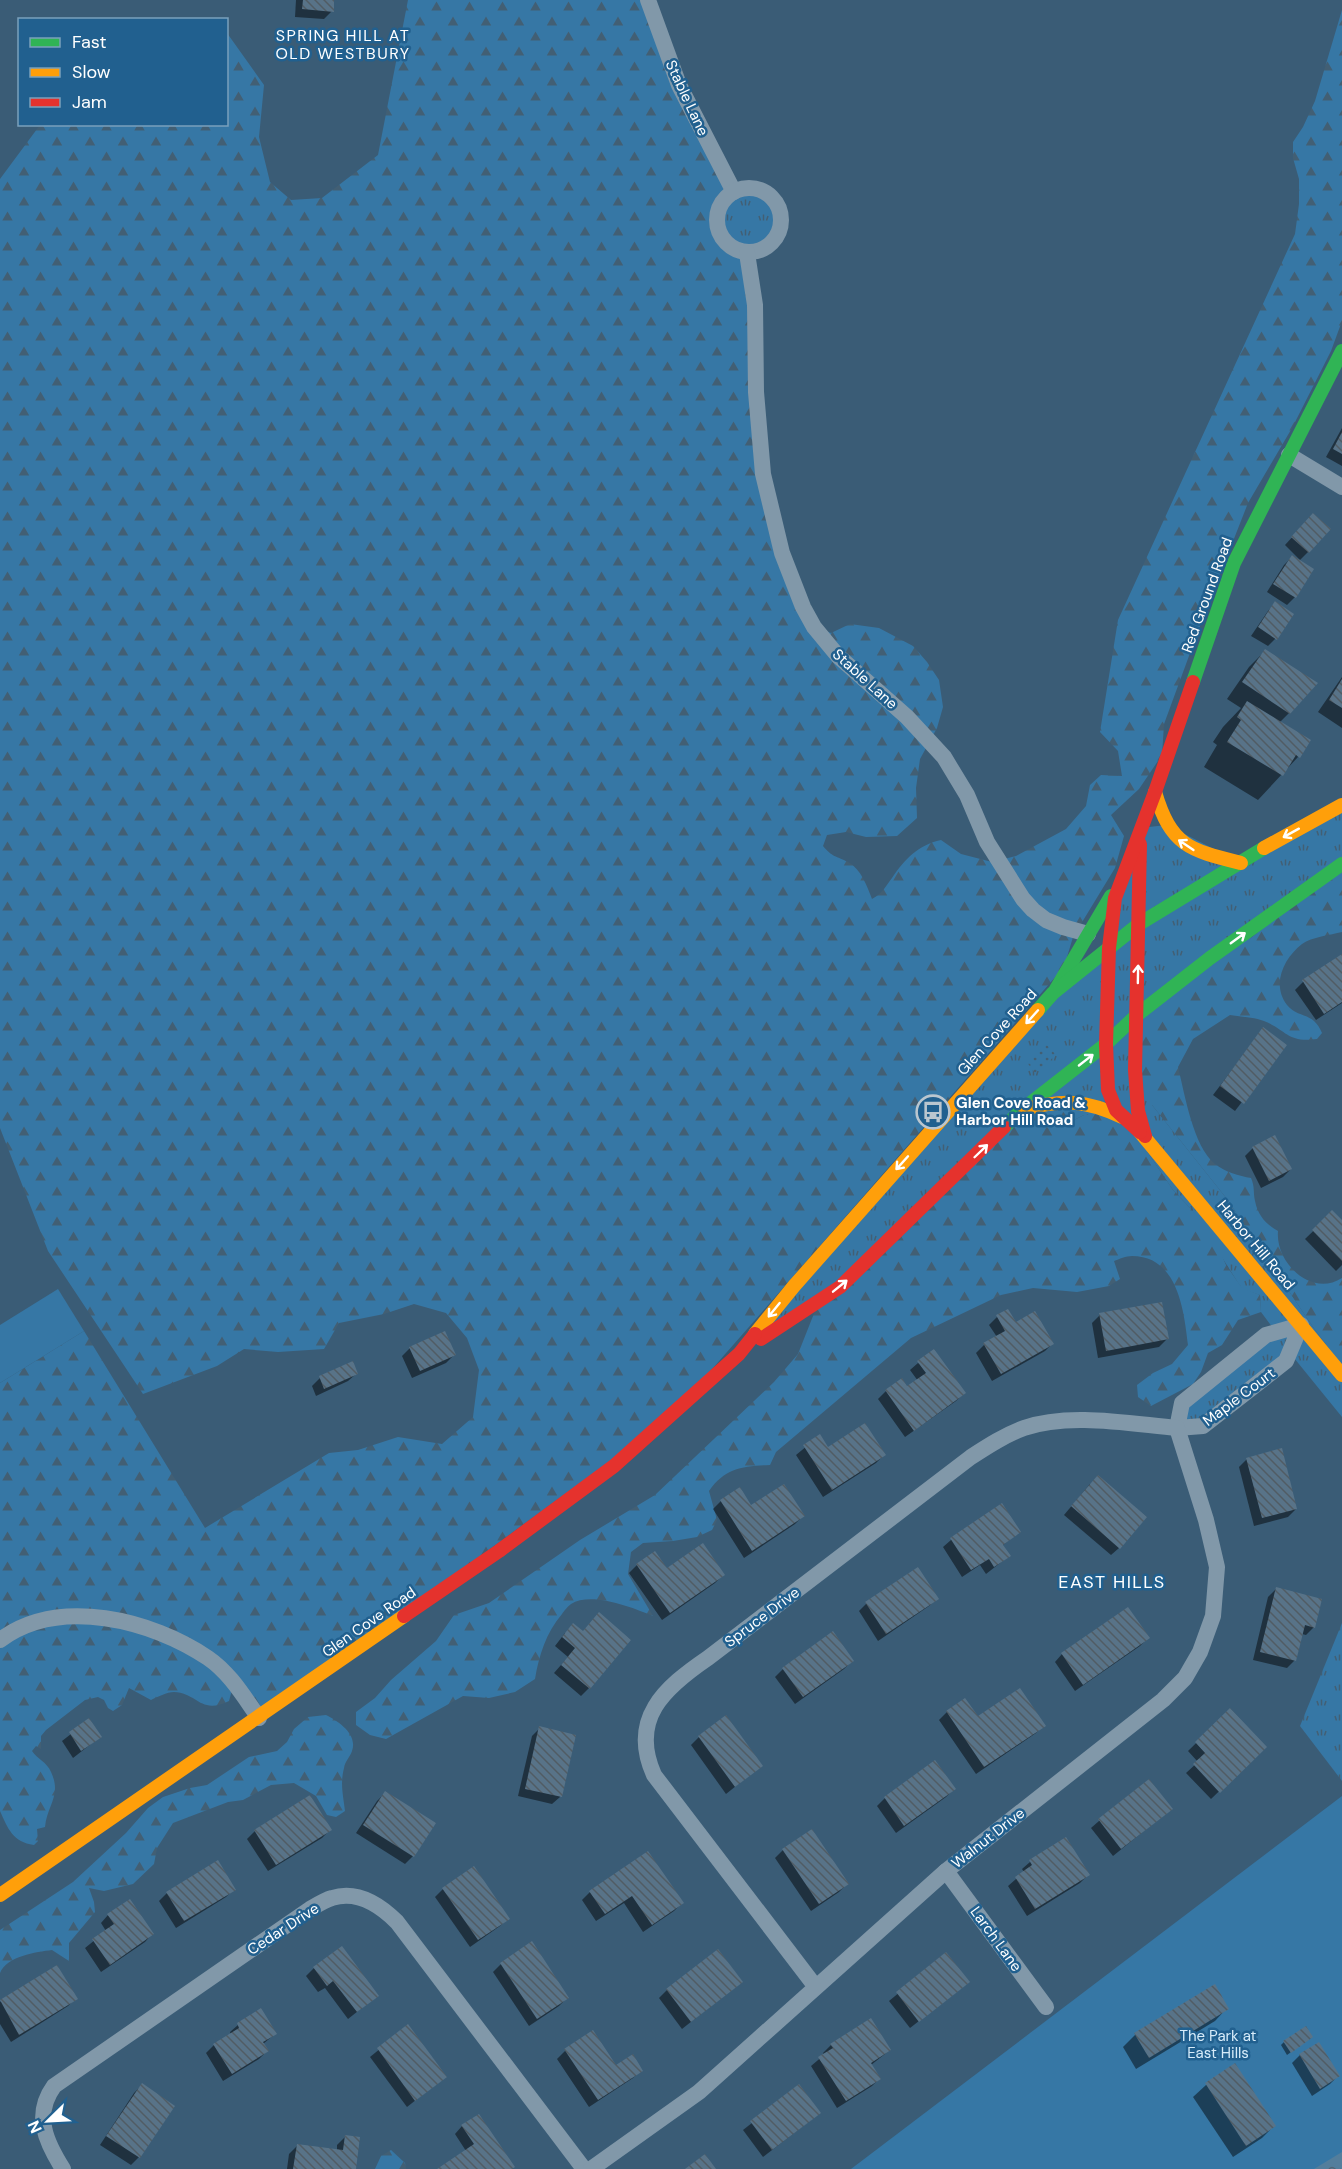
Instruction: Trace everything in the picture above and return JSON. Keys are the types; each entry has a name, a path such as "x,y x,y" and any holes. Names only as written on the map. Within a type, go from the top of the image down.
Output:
{"main road":[{"name":"Red Ground Road","path":"1109,948 1115,898 1155,792 1234,563 1342,351"},
{"path":"1155,792 1162,817 1178,840 1199,852 1241,863"},
{"name":"Glen Cove Road","path":"739,1354 801,1277 1053,993 1139,924 1286,835 1342,805"},
{"name":"Red Ground Road","path":"1139,924 1140,828"},
{"name":"Glen Cove Road","path":"0,1895 259,1718 569,1501 662,1424 739,1354 840,1287 1023,1110 1106,1044 1137,1015 1210,958 1342,864"},
{"path":"1053,993 1125,868"},
{"name":"Harbor Hill Road","path":"1139,924 1136,1092 1145,1136"},
{"name":"Harbor Hill Road","path":"1109,948 1106,1044 1109,1096 1122,1117 1145,1136 1342,1375"},
{"path":"1023,1110 1051,1102 1069,1100 1087,1102 1122,1117"}],"street":[{"name":"Stable Lane","path":"648,0 679,85 734,192"},
{"path":"744,188 755,188 774,199 782,219 775,240 768,247 758,252 747,253 733,249 723,240 717,227 717,220 720,207 728,196 744,188"},
{"name":"Stable Lane","path":"747,253 755,305 756,392 763,474 782,553 802,608 838,656 907,717 944,757 967,795 987,842 1023,899 1046,920 1088,934"},
{"path":"1288,455 1342,487"},
{"name":"Maple Court","path":"1302,1326 1286,1361 1203,1426 1178,1428 1182,1403 1266,1335 1302,1326"},
{"name":"Spruce Drive","path":"815,1986 654,1775 647,1758 645,1739 651,1713 658,1701 681,1676 708,1658 970,1457 999,1440 1026,1428 1055,1422 1090,1421 1178,1428"},
{"name":"Walnut Drive","path":"591,2169 699,2092 946,1870 1163,1700 1185,1678 1200,1652 1213,1616 1217,1567 1206,1520 1178,1428"},
{"path":"0,1640 13,1630 44,1619 74,1615 118,1620 174,1638 209,1659 232,1681 259,1718"},
{"name":"Larch Lane","path":"946,1870 1046,2007"},
{"name":"Cedar Drive","path":"63,2169 45,2134 42,2120 46,2097 54,2086 310,1909 333,1897 353,1896 372,1902 385,1910 397,1922 584,2169"}],"green space":[{"path":"408,0 648,0 728,196 718,213 719,230 729,245 747,253 763,474 814,626 831,633 850,624 879,628 913,646 939,680 943,707 937,728 920,759 916,788 917,818 897,836 866,837 846,832 827,835 823,846 857,869 872,899 884,890 907,859 925,845 941,840 961,854 992,862 1016,856 1066,829 1086,806 1090,785 1101,775 1122,776 1118,751 1100,732 1118,620 1295,234 1299,204 1299,179 1293,158 1293,142 1315,101 1342,10 1342,321 1331,351 1292,428 1248,503 1164,724 1162,755 1139,789 1111,815 1124,836 1115,868 1073,937 1064,967 670,1417 259,1718 232,1690 229,1701 212,1706 205,1705 182,1693 174,1692 151,1700 129,1688 122,1705 113,1711 108,1708 104,1700 98,1697 85,1700 46,1730 41,1736 41,1749 36,1746 32,1751 49,1769 55,1787 45,1827 37,1829 38,1841 34,1845 21,1841 12,1834 0,1811 0,1383 84,1331 205,1528 329,1453 358,1450 398,1437 442,1444 473,1417 479,1370 467,1338 446,1313 414,1304 384,1314 339,1323 324,1349 278,1352 244,1349 217,1366 143,1394 48,1251 0,1128 0,179 39,126 228,126 228,34 264,85 259,137 270,182 291,200 322,198 378,155"},
{"path":"743,193 753,193 762,197 770,205 774,219 770,233 762,241 753,245 743,245 734,241 726,233 722,224 722,214 726,205 734,197"},
{"path":"1342,805 1342,864 1254,932 1152,1105 1227,1199 1342,1366 1342,1417 1290,1353 1203,1426 1177,1428 1182,1403 1276,1332 1261,1312 1260,1295 1242,1289 1192,1210 1173,1190 1142,1144 1084,1115 1072,1121 1063,1112 840,1287 739,1354 1109,939 1140,828 1167,825 1241,863"},
{"path":"1342,864 1342,932 1302,944 1285,964 1280,980 1282,997 1287,1005 1314,1021 1322,1033 1317,1039 1299,1039 1264,1021 1230,1015 1193,1039 1178,1067 1195,1133 1207,1156 1219,1167 1251,1178 1258,1211 1266,1222 1278,1231 1282,1254 1289,1265 1297,1274 1318,1283 1330,1283 1342,1278 1342,1366 1227,1199 1152,1105 1142,1083 1141,1040 1168,1005"},
{"path":"1046,1044 1056,1055 1035,1073 1026,1061"},
{"path":"1063,1112 1072,1121 1084,1115 1104,1114 1142,1144 1173,1190 1214,1238 1226,1265 1242,1288 1260,1295 1261,1312 1238,1320 1222,1345 1208,1353 1201,1372 1193,1384 1151,1406 1138,1397 1137,1385 1153,1373 1172,1364 1188,1345 1181,1302 1176,1288 1160,1265 1147,1258 1130,1256 1114,1261 1120,1279 1109,1286 1077,1292 1033,1288 1001,1295 911,1338 776,1452 770,1465 751,1466 721,1477 709,1491 717,1520 712,1530 697,1537 643,1543 631,1552 628,1574 653,1616 612,1602 579,1600 567,1607 547,1637 535,1679 515,1692 489,1698 463,1696 386,1739 370,1735 356,1725 356,1712 375,1698 391,1680 436,1641 454,1615 489,1603 580,1540 655,1495 774,1382 798,1354 815,1311 1024,1117"},
{"path":"58,1289 84,1331 0,1383 0,1325"},
{"path":"1342,1623 1342,1781 1300,1726"},
{"path":"326,1715 346,1729 352,1739 352,1751 342,1779 345,1811 336,1817 327,1815 316,1796 294,1783 271,1785 243,1800 228,1802 173,1823 157,1848 154,1864 133,1884 104,1891 89,1888 95,1912 69,1943 69,1961 52,1950 38,1952 15,1959 0,1973 0,1930 73,1882 126,1833 148,1808 163,1797 207,1785 249,1757 277,1751 287,1742 294,1729 308,1717"},
{"name":"The Park at East Hills","path":"1342,1796 1342,2169 851,2169"},
{"path":"391,2150 405,2163 406,2169 375,2169 381,2156"}],"water":[{"path":"1342,2152 1342,2169 1314,2169"}],"building":[{"path":"303,0 334,0 334,12 302,9"},
{"path":"1342,432 1342,454 1333,449"},
{"path":"1313,513 1331,529 1309,553 1291,537"},
{"path":"1292,555 1314,569 1296,598 1273,584"},
{"path":"1275,601 1294,614 1277,640 1258,627"},
{"path":"1265,649 1318,683 1290,714 1242,682"},
{"path":"1342,679 1342,708 1329,700"},
{"path":"1247,701 1311,740 1300,758 1296,755 1283,776 1227,742 1241,720 1237,717"},
{"path":"1342,954 1342,1002 1324,1014 1302,980"},
{"path":"1263,1027 1287,1045 1244,1104 1220,1086"},
{"path":"1275,1135 1292,1169 1269,1181 1252,1147"},
{"path":"1332,1210 1342,1220 1342,1261 1312,1230"},
{"path":"1162,1302 1169,1339 1106,1351 1099,1313"},
{"path":"1008,1309 1016,1322 1035,1311 1054,1344 1001,1374 983,1343 1005,1331 996,1315"},
{"path":"445,1331 456,1355 420,1371 409,1347"},
{"path":"934,1349 966,1393 914,1431 885,1390 902,1378 907,1386 926,1373 917,1361"},
{"path":"353,1361 358,1374 324,1389 319,1376"},
{"path":"865,1423 886,1455 832,1490 803,1445 820,1434 828,1447"},
{"path":"1282,1448 1297,1509 1262,1518 1246,1458"},
{"path":"1098,1475 1147,1517 1120,1549 1071,1506"},
{"path":"784,1484 805,1516 752,1551 720,1500 740,1487 751,1505"},
{"path":"1002,1503 1021,1532 1003,1545 1011,1556 994,1567 989,1559 971,1570 950,1538"},
{"path":"703,1543 725,1575 670,1613 636,1564 655,1551 667,1568"},
{"path":"918,1567 939,1599 886,1634 865,1602"},
{"path":"1276,1587 1322,1599 1315,1628 1305,1625 1296,1661 1260,1652"},
{"path":"1128,1607 1150,1638 1083,1685 1061,1653"},
{"path":"599,1612 631,1640 590,1689 561,1665 575,1648 562,1637 573,1623 583,1631"},
{"path":"833,1631 854,1661 803,1697 782,1668"},
{"path":"1020,1688 1046,1726 984,1767 946,1711 965,1698 978,1716"},
{"path":"1230,1708 1267,1747 1220,1793 1193,1764 1205,1753 1195,1742"},
{"path":"726,1715 763,1766 735,1787 698,1736"},
{"path":"89,1718 102,1737 81,1751 69,1732"},
{"path":"539,1726 576,1735 562,1797 525,1789"},
{"path":"935,1760 956,1789 904,1826 884,1797"},
{"path":"1149,1779 1173,1809 1121,1849 1098,1819"},
{"path":"385,1791 436,1823 414,1857 363,1825"},
{"path":"310,1795 332,1830 276,1865 254,1830"},
{"path":"812,1829 849,1884 819,1904 782,1849"},
{"path":"1066,1837 1090,1875 1035,1909 1015,1877 1032,1865 1029,1860"},
{"path":"648,1851 684,1903 652,1925 632,1896 605,1914 589,1891"},
{"path":"218,1860 236,1890 184,1921 166,1892"},
{"path":"474,1866 510,1919 478,1940 442,1888"},
{"path":"130,1899 154,1934 110,1965 92,1939 114,1924 107,1914"},
{"path":"532,1941 569,1998 537,2019 500,1963"},
{"path":"342,1946 379,1996 357,2012 333,1981 327,1986 313,1967"},
{"path":"718,1949 743,1982 691,2022 666,1989"},
{"path":"946,1952 970,1982 919,2022 896,1992"},
{"path":"57,1965 78,1999 19,2035 0,2000"},
{"path":"1215,1984 1229,2009 1149,2058 1134,2033"},
{"path":"261,2008 277,2034 263,2042 269,2051 232,2074 213,2044 239,2028 237,2023"},
{"path":"871,2018 891,2050 871,2063 881,2079 846,2101 818,2057 833,2048 830,2044"},
{"path":"408,2024 447,2077 415,2101 377,2048"},
{"path":"1306,2026 1313,2037 1291,2053 1283,2041"},
{"path":"593,2030 616,2065 633,2054 643,2071 598,2100 564,2049"},
{"path":"1319,2042 1340,2076 1320,2089 1299,2054"},
{"path":"1235,2063 1276,2126 1246,2146 1205,2083"},
{"path":"142,2083 175,2106 140,2158 106,2136"},
{"path":"799,2084 821,2113 772,2150 750,2121"},
{"path":"479,2114 515,2167 512,2169 437,2169 474,2144 461,2125"},
{"path":"345,2135 360,2137 356,2169 293,2169 297,2144 343,2150"},
{"path":"705,2154 716,2169 685,2169"}],"traffic: fast":[{"path":"1193,682 1234,563 1342,351"},
{"path":"1038,1010 1053,993 1139,924 1264,848"},
{"path":"1004,1127 1023,1109 1106,1044 1137,1015 1210,958 1342,864"},
{"path":"1056,989 1111,896"}],"traffic: slow":[{"path":"1155,792 1168,824 1184,843 1208,854 1241,863"},
{"path":"1264,848 1342,805"},
{"path":"755,1334 794,1286 1038,1010"},
{"path":"1025,1109 1051,1104 1074,1103 1097,1107 1122,1117"},
{"path":"1140,1132 1342,1375"},
{"path":"0,1895 404,1616"}],"traffic: jam":[{"path":"1140,1132 1116,1110 1108,1090 1106,1044 1109,948 1115,898 1193,682"},
{"path":"1140,844 1135,1070 1138,1111 1145,1136"},
{"path":"761,1339 840,1287 1004,1127"},
{"path":"404,1616 499,1551 614,1466 739,1354 755,1334"}],"place":[{"name":"Glen Cove Road & Harbor Hill Road","path":"933,1112"}],"district":[{"name":"SPRING HILL AT OLD WESTBURY","path":"343,44"},
{"name":"EAST HILLS","path":"1112,1582"}]}
